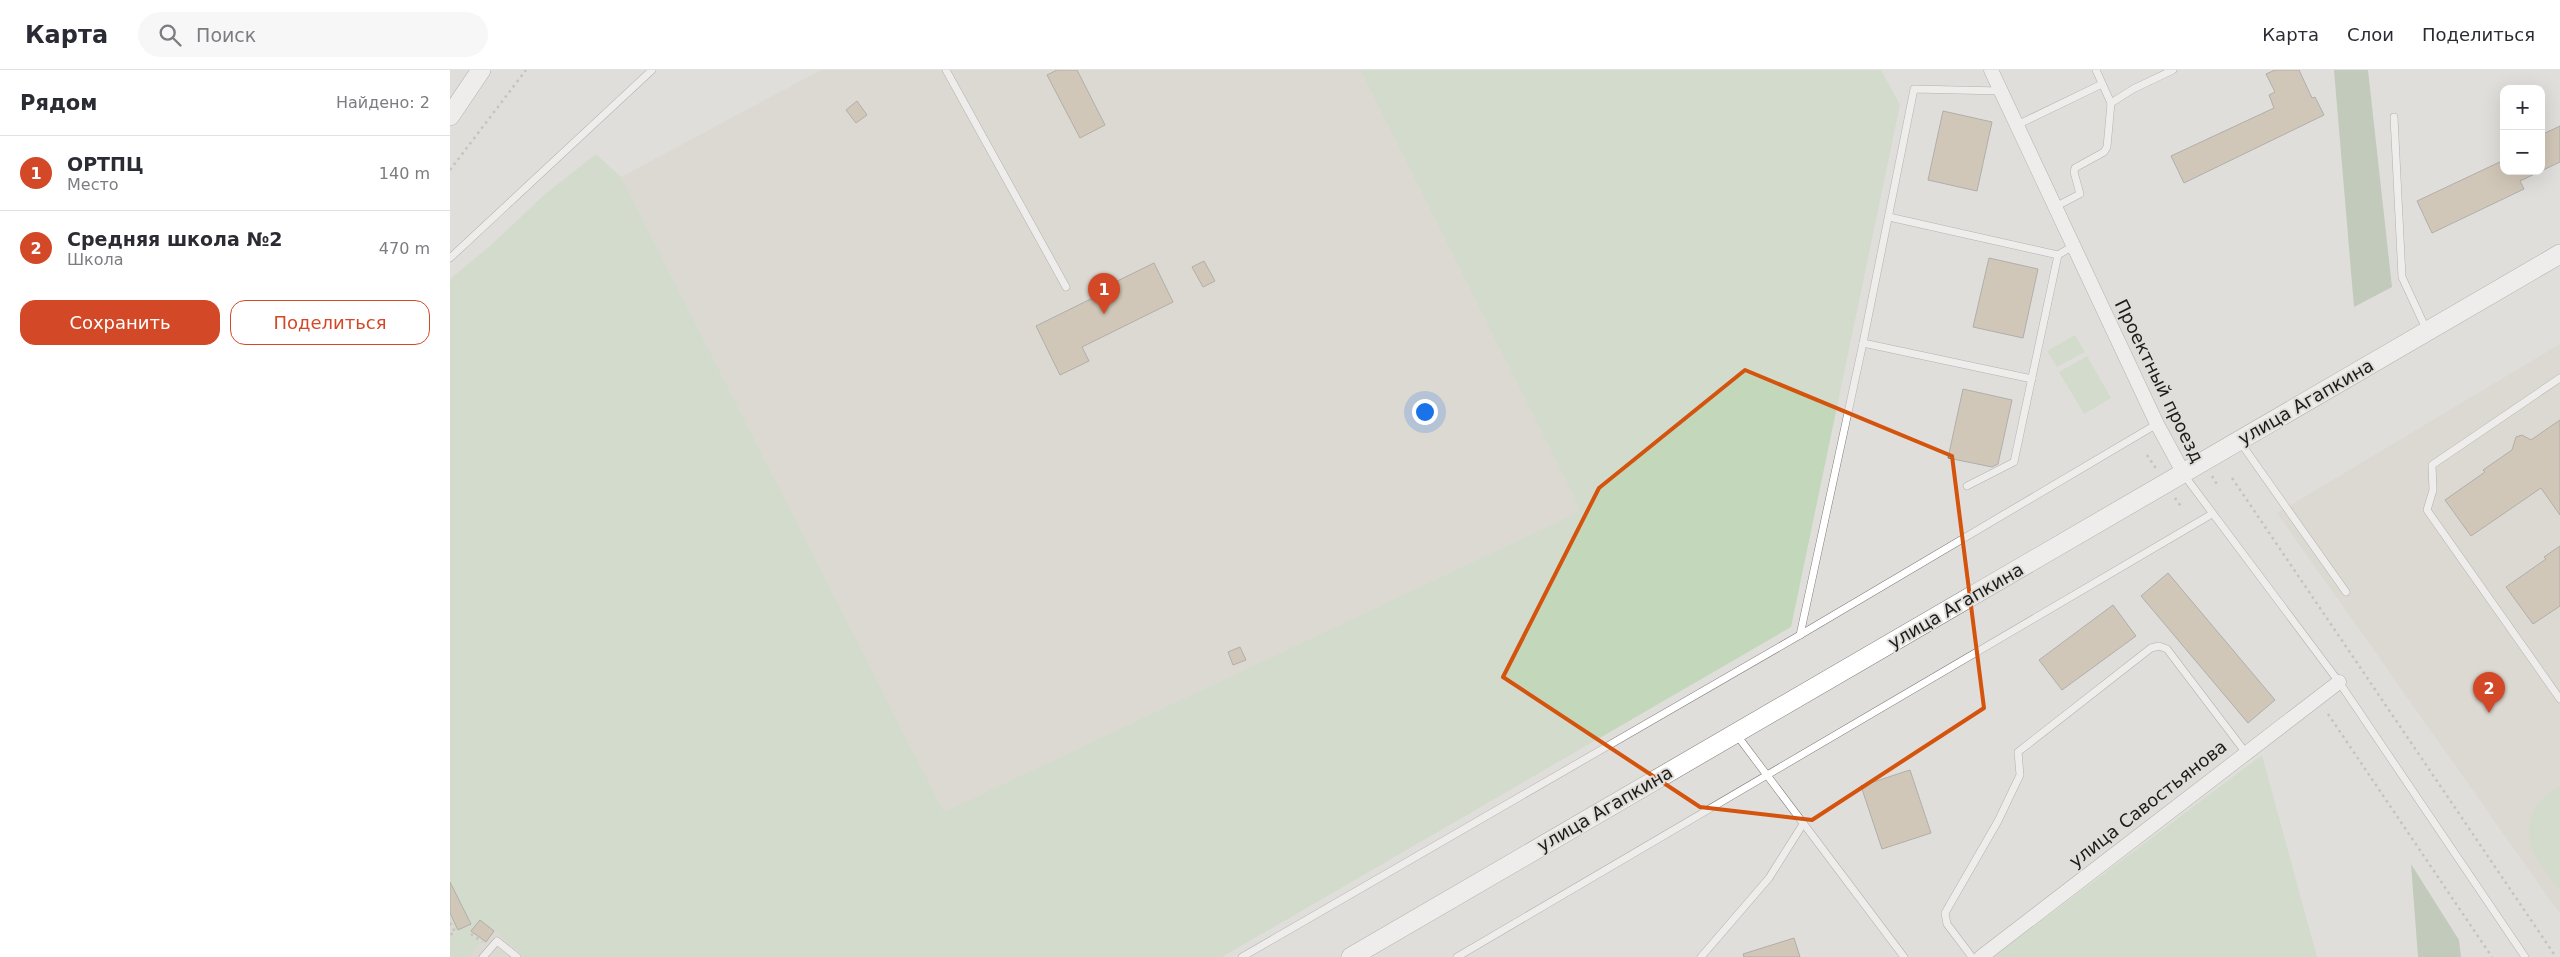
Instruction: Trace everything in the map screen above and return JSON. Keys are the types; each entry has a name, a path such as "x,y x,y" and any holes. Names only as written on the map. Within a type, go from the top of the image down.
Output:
{"main road":[{"path":"450,116 482,70"},
{"name":"улица Агапкина","path":"1351,957 2560,254"}],"street":[{"name":"Проектный проезд","path":"1992,70 2157,424 2184,474"},
{"name":"улица Савостьянова","path":"1981,957 2339,682"}],"lane":[{"path":"450,258 652,70"},
{"path":"946,70 1066,287"},
{"path":"2055,207 2080,194 2074,172 2075,168 2104,152 2107,147 2111,103 2096,70"},
{"path":"2111,103 2133,89 2173,70"},
{"path":"2017,125 2102,84"},
{"path":"1800,635 1863,343 1914,89 2001,91"},
{"path":"2394,117 2402,277 2427,331"},
{"path":"1889,218 2058,255 2073,246"},
{"path":"1966,486 2014,462 2058,255"},
{"path":"1863,343 2032,379"},
{"path":"2560,378 2432,465 2433,490 2427,510 2560,699"},
{"path":"1242,957 1800,635 2157,424"},
{"path":"2240,441 2346,592"},
{"name":"Проектный проезд","path":"2184,474 2339,682 2525,957"},
{"path":"1456,957 1768,776 2212,514"},
{"path":"1972,957 1947,924 1945,913 1998,821 2020,775 2018,752 2151,648 2159,646 2167,650 2246,753"},
{"path":"1736,734 1904,957"},
{"path":"1701,957 1736,919 1769,878 1803,824"},
{"path":"483,957 497,941 517,957"}],"path":[{"path":"450,170 526,70"},
{"path":"2232,478 2556,957"},
{"path":"2328,714 2492,957"},
{"path":"450,923 455,932 450,935"}],"highlighted area":[{"path":"1745,370 1952,456 1984,708 1812,820 1700,807 1503,677 1599,488"}],"shaded area":[{"path":"821,70 1360,70 1579,507 1574,514 944,812 621,177"},
{"path":"2560,344 2560,914 2277,513"},
{"path":"450,873 477,916 528,957 450,957"}],"green space":[{"path":"1360,70 1881,70 1900,105 1791,627 1222,957 525,957 495,931 486,943 470,932 469,934 480,943 469,957 450,957 450,936 457,933 450,919 450,903 458,898 450,882 450,279 490,246 545,194 596,154 621,177 944,812 1574,514 1579,507","holes":["463,908 471,924 458,930 451,914","479,920 494,931 486,942 471,931"]},
{"path":"2334,70 2368,70 2392,287 2354,307"},
{"path":"2075,335 2085,352 2057,367 2047,351"},
{"path":"2087,356 2111,398 2084,414 2059,372"},
{"path":"2262,755 2317,957 1993,957"},
{"path":"2560,787 2560,891 2533,852 2529,833 2530,823 2537,805 2551,792"},
{"path":"2411,864 2459,940 2461,957 2418,957"}],"building":[{"path":"1057,70 1077,70 1105,125 1080,138 1047,75"},
{"path":"2275,70 2299,70 2312,98 2315,97 2324,115 2184,183 2171,156 2274,108 2269,95 2275,92 2266,74"},
{"path":"857,101 867,115 856,123 846,110"},
{"path":"1943,111 1992,122 1977,191 1928,180"},
{"path":"2560,126 2560,162 2545,169 2545,133"},
{"path":"2500,162 2500,175 2533,175 2520,181 2524,189 2432,233 2417,201"},
{"path":"1989,258 2038,269 2023,338 1973,327"},
{"path":"1204,261 1215,281 1203,287 1192,267"},
{"path":"1154,263 1173,302 1082,347 1089,361 1060,375 1036,326 1105,292 1103,288"},
{"path":"1963,389 2012,400 1998,464 1992,467 1948,458"},
{"path":"2560,420 2560,515 2541,488 2471,536 2445,500 2512,450 2516,437 2522,435 2531,440"},
{"path":"2560,546 2560,606 2533,624 2506,587 2546,559 2544,557"},
{"path":"2168,573 2275,700 2248,723 2141,596"},
{"path":"2113,605 2136,636 2062,690 2039,660"},
{"path":"1240,647 1246,660 1233,665 1228,652"},
{"path":"1910,770 1931,833 1882,849 1861,786"},
{"path":"450,882 471,924 458,930 450,913"},
{"path":"480,920 494,931 486,942 471,931"},
{"path":"1794,938 1800,957 1744,957 1743,954"}],"place":[{"name":"ОРТПЦ","path":"1104,314"},
{"name":"Средняя школа №2","path":"2489,713"}]}
